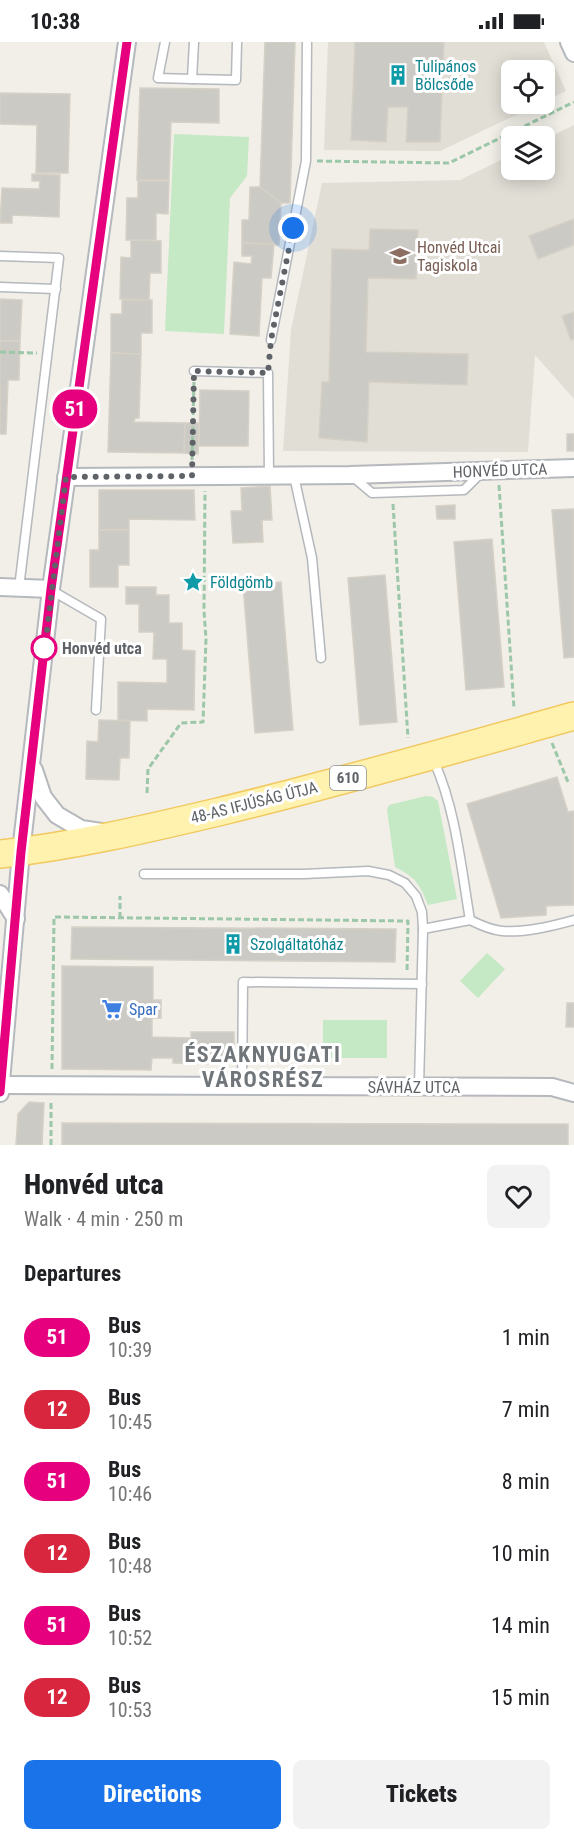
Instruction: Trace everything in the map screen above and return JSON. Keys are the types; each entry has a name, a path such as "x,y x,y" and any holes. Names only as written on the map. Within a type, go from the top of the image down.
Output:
{"main road":[{"name":"48-AS IFJÚSÁG ÚTJA","path":"11,853 122,835 264,801 574,716"}],"street":[{"path":"1,1089 16,919 11,853 32,763 51,589 127,42"},
{"path":"569,42 574,53"},
{"name":"HONVÉD UTCA","path":"66,477 294,476 574,468"},
{"path":"0,587 51,589"},
{"path":"32,763 43,797 57,815 81,829 122,835"},
{"path":"0,894 16,919"},
{"name":"SÁVHÁZ UTCA","path":"1,1089 242,1086 552,1088 574,1093"}],"lane":[{"path":"165,42 158,78 236,80 237,42"},
{"path":"192,79 194,42"},
{"path":"271,340 306,160 307,42"},
{"path":"0,255 59,258 20,588"},
{"path":"0,287 56,289"},
{"path":"194,371 268,373 269,476"},
{"path":"350,475 372,492 464,490 491,471"},
{"path":"294,476 312,558 321,658"},
{"path":"51,589 101,619 96,710"},
{"path":"432,756 442,778 450,805 470,920"},
{"path":"144,874 368,871 388,875 405,883 416,896 422,912 419,1088"},
{"path":"423,929 470,920 503,931 547,927 574,920"},
{"path":"242,1086 243,982 422,984"}],"path":[{"path":"306,160 449,163 574,102"},
{"path":"0,352 48,354"},
{"path":"147,793 148,769 181,723 203,722 206,639 194,371"},
{"path":"491,471 514,708"},
{"path":"392,492 408,738"},
{"path":"545,724 568,782"},
{"path":"120,896 120,918"},
{"path":"51,1145 54,917 408,921 407,984"}],"shaded area":[{"path":"328,42 544,42 552,60 501,60 501,114 518,114 440,151 324,150"},
{"path":"555,66 566,91 555,96"},
{"name":"Honvéd Utcai Tagiskola","path":"574,125 574,399 535,355 528,452 283,451 291,330 322,183 460,180 501,160 501,180 555,180 555,134"}],"green space":[{"path":"174,134 249,137 247,176 230,198 224,334 165,331"},
{"path":"426,796 438,801 457,899 428,905 416,882 395,867 387,810 389,805"},
{"path":"487,953 505,969 478,998 460,981"},
{"path":"323,1020 387,1020 387,1058 323,1058"}],"building":[{"path":"265,42 295,42 290,203 281,203 260,187"},
{"name":"Tulipános Bölcsőde","path":"355,42 444,42 440,142 406,142 408,107 388,107 386,142 351,140"},
{"path":"140,88 219,89 219,123 171,122 169,180 137,180"},
{"path":"0,93 70,94 68,173 36,173 37,125 0,124"},
{"path":"32,174 60,175 59,217 12,215 12,223 0,223 2,188 39,189 40,181 32,181"},
{"path":"138,181 169,181 168,214 156,213 156,240 126,240 127,198 138,198"},
{"path":"250,187 260,187 281,203 279,245 242,243 242,220 249,220"},
{"path":"574,219 574,245 538,259 529,236"},
{"path":"370,229 418,230 416,279 368,278 366,352 468,354 467,385 369,382 367,442 319,438 322,382 329,382 332,249 369,250"},
{"path":"131,240 161,241 161,273 150,273 149,300 120,299 121,257 131,258"},
{"path":"242,243 274,244 271,278 262,278 259,336 230,334 234,262 251,264 252,256 242,256"},
{"path":"0,299 22,300 20,341 0,341"},
{"path":"122,300 152,300 152,333 141,333 141,354 111,353 111,314 122,314"},
{"path":"574,312 574,339 571,340 562,316"},
{"path":"0,341 20,341 19,380 8,380 6,434 0,434"},
{"path":"111,353 141,354 139,418 135,418 134,422 185,423 184,453 108,452"},
{"path":"200,390 249,391 248,446 199,446"},
{"path":"185,423 199,423 198,454 184,453"},
{"path":"567,434 574,434 574,451 567,451"},
{"path":"270,486 272,520 262,520 263,542 233,543 231,511 242,511 241,488"},
{"path":"99,490 194,490 195,520 129,519 129,530 99,530"},
{"path":"455,505 455,519 437,519 436,506"},
{"path":"574,509 574,657 564,658 552,510"},
{"path":"99,530 129,530 129,565 118,565 118,587 90,587 90,550 99,550"},
{"path":"492,539 504,687 466,690 454,542"},
{"path":"385,575 397,722 360,725 348,578"},
{"path":"281,582 293,730 255,733 243,585"},
{"path":"126,587 156,587 156,595 169,595 169,623 182,623 182,650 195,651 194,710 147,709 147,721 118,720 118,682 167,683 167,659 153,659 154,632 139,632 139,604 126,604"},
{"path":"99,720 130,721 129,758 120,758 119,780 86,779 87,741 98,742"},
{"path":"557,777 568,812 574,811 574,905 546,906 546,915 501,918 467,804"},
{"name":"Szolgáltatóház","path":"72,927 396,929 395,962 71,959"},
{"name":"Spar","path":"62,966 153,967 153,1000 161,1000 161,1018 152,1018 152,1037 191,1038 191,1032 234,1032 234,1055 224,1055 224,1064 173,1063 173,1058 152,1058 151,1070 62,1069"},
{"path":"567,1003 574,1003 574,1027 566,1027"},
{"path":"29,1102 44,1103 42,1145 16,1145 18,1114"},
{"path":"62,1123 568,1124 568,1145 62,1145"}],"bus line":[{"name":"51","path":"0,1092 21,852 51,589 127,42"}],"place":[{"name":"Tulipános Bölcsőde","path":"398,75"},
{"name":"Honvéd Utcai Tagiskola","path":"400,256"},
{"name":"Földgömb","path":"193,582"},
{"name":"Honvéd utca","path":"44,648"},
{"name":"Szolgáltatóház","path":"233,944"},
{"name":"Spar","path":"112,1009"}],"district":[{"name":"ÉSZAKNYUGATI VÁROSRÉSZ","path":"263,1066"}],"route":[{"path":"44,648 44,655 66,477 192,476 194,371 268,373 271,340 293,228"}]}
